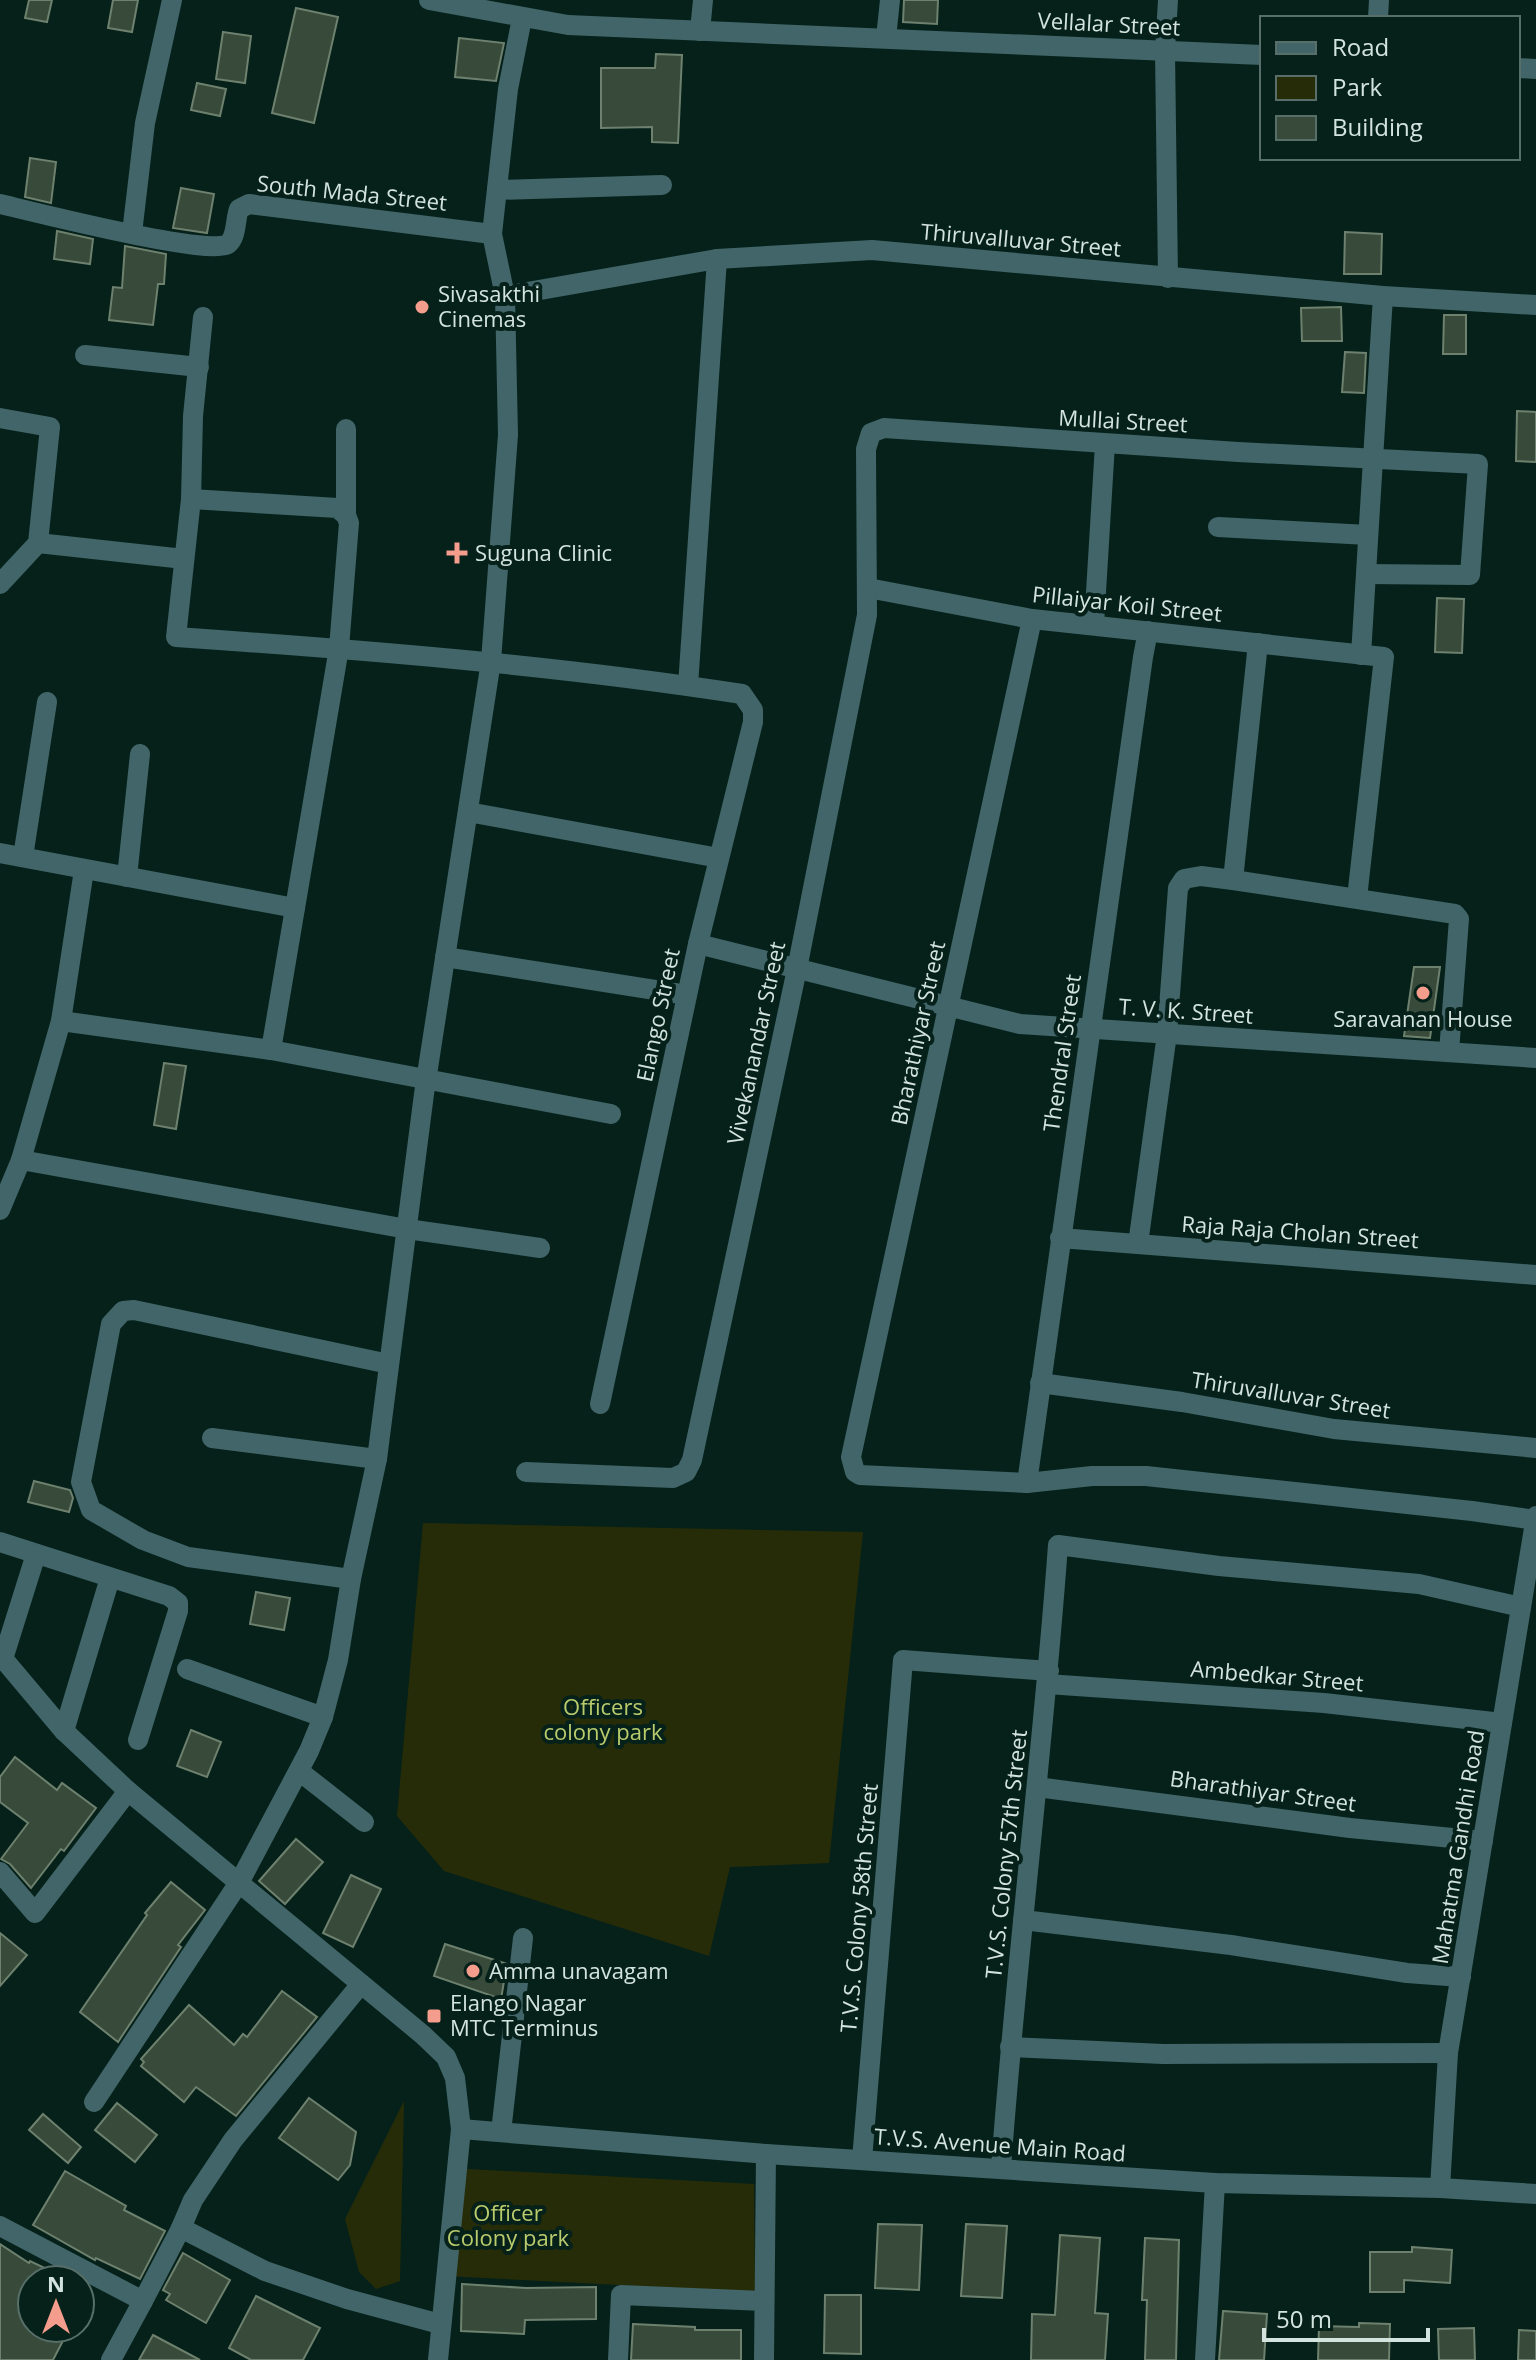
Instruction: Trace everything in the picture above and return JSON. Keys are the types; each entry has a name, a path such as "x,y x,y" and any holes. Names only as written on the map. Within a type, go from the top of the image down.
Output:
{"street":[{"path":"132,233 145,123 172,0"},
{"name":"Vellalar Street","path":"429,0 528,12 568,25 1260,55"},
{"path":"700,31 703,0"},
{"path":"886,38 890,0"},
{"path":"1168,0 1165,51 1168,278"},
{"path":"94,2102 240,1881 299,1771 323,1717 338,1660 351,1579 377,1459 426,1080 491,661 508,459 505,296 492,234 508,89 528,12"},
{"path":"497,190 662,185"},
{"name":"South Mada Street","path":"0,204 170,242 219,247 227,245 232,239 239,209 249,204 492,234"},
{"name":"Thiruvalluvar Street","path":"505,296 717,259 872,250 1383,296 1536,305"},
{"path":"688,686 717,259"},
{"path":"1361,655 1383,296"},
{"path":"38,543 184,559 203,317"},
{"path":"85,355 199,367"},
{"path":"0,418 50,427 38,543 0,584"},
{"name":"Mullai Street","path":"871,433 884,428 1105,444 1478,464 1470,575 1366,574"},
{"path":"271,1050 339,648 349,523 346,515 346,429"},
{"name":"Vivekanandar Street","path":"526,1472 673,1478 686,1472 692,1460 797,969 867,615 866,449 871,433"},
{"path":"1094,625 1105,444"},
{"path":"191,499 337,508 346,515"},
{"path":"1218,527 1368,535"},
{"name":"Elango Street","path":"184,559 176,637 491,661 742,694 753,710 753,722 698,944 600,1404"},
{"name":"Pillaiyar Koil Street","path":"868,588 1032,619 1384,657 1357,898"},
{"name":"Bharathiyar Street","path":"1027,1483 860,1475 855,1472 851,1457 1032,619"},
{"name":"Thendral Street","path":"1027,1483 1148,631"},
{"path":"1233,880 1258,643"},
{"path":"23,857 47,702"},
{"path":"127,877 140,754"},
{"path":"468,812 719,858"},
{"path":"0,853 295,908"},
{"path":"0,1210 21,1160 61,1021 84,870"},
{"path":"1138,1244 1167,1034 1180,883 1184,879 1233,880 1458,915 1449,1052"},
{"name":"T. V. K. Street","path":"698,944 1020,1024 1536,1058"},
{"path":"445,957 687,995"},
{"path":"61,1021 271,1050 611,1114"},
{"path":"21,1160 407,1229 540,1248"},
{"name":"Raja Raja Cholan Street","path":"1060,1238 1536,1275"},
{"path":"351,1579 188,1557 143,1540 91,1510 81,1482 111,1324 123,1311 134,1310 389,1364"},
{"name":"Thiruvalluvar Street","path":"1040,1383 1182,1402 1334,1429 1536,1448"},
{"path":"212,1438 377,1459"},
{"path":"1027,1483 1092,1476 1146,1476 1536,1518"},
{"name":"Mahatma Gandhi Road","path":"1440,2188 1448,2053 1502,1723 1527,1598 1536,1518"},
{"path":"0,1542 169,1596 178,1603 138,1740"},
{"name":"T.V.S. Colony 57th Street","path":"1001,2168 1058,1545 1219,1566 1419,1584 1527,1598"},
{"path":"36,1554 2,1657 64,1731 128,1791 240,1881 446,2057 455,2078 461,2129 438,2360"},
{"path":"64,1731 110,1578"},
{"name":"Ambedkar Street","path":"903,1660 1048,1678 1502,1723"},
{"name":"T.V.S. Colony 58th Street","path":"862,2160 903,1660"},
{"path":"187,1669 323,1717"},
{"path":"299,1771 364,1822"},
{"name":"Bharathiyar Street","path":"1037,1787 1350,1828 1483,1841"},
{"path":"0,1872 35,1913 128,1791"},
{"path":"1023,1920 1231,1945 1407,1973 1461,1977"},
{"path":"501,2132 523,1938"},
{"path":"115,2359 193,2200 233,2140 361,1984"},
{"path":"1010,2047 1163,2054 1448,2053"},
{"name":"T.V.S. Avenue Main Road","path":"461,2129 766,2154 1215,2183 1440,2188 1536,2194"},
{"path":"764,2360 766,2154"},
{"path":"1205,2360 1215,2183"},
{"path":"0,2226 143,2301"},
{"path":"181,2228 265,2271 347,2299 440,2324"},
{"path":"618,2360 621,2295 764,2301"}],"green space":[{"name":"Officers colony park","path":"423,1523 863,1532 829,1863 730,1867 709,1956 444,1871 397,1816"},
{"path":"404,2101 400,2281 376,2289 359,2272 345,2219"},
{"name":"Officer Colony park","path":"450,2168 754,2184 755,2292 445,2276"}],"building":[{"path":"29,0 52,0 47,22 25,18"},
{"path":"113,0 138,0 132,32 108,28"},
{"path":"904,0 938,0 937,24 903,22"},
{"path":"296,8 338,17 314,123 272,113"},
{"path":"223,32 251,36 245,83 216,79"},
{"path":"459,38 504,43 496,81 455,77"},
{"path":"656,54 682,55 678,143 652,142 652,127 601,128 601,68 655,68"},
{"path":"197,83 226,89 220,116 191,110"},
{"path":"30,158 56,162 51,203 25,197"},
{"path":"181,188 214,194 207,233 173,228"},
{"path":"57,231 93,239 90,264 54,259"},
{"path":"1345,232 1382,234 1381,274 1344,274"},
{"path":"125,246 166,254 164,284 158,284 153,325 109,320 113,287 122,288"},
{"path":"1341,307 1342,341 1302,341 1301,308"},
{"path":"1444,315 1466,315 1466,354 1443,354"},
{"path":"1345,352 1366,353 1364,393 1342,392"},
{"path":"1517,411 1536,412 1536,462 1516,461"},
{"path":"1437,598 1464,599 1462,653 1435,652"},
{"name":"Saravanan House","path":"1414,967 1440,967 1430,1038 1404,1036"},
{"path":"164,1063 186,1066 176,1129 154,1125"},
{"path":"34,1481 70,1490 73,1498 69,1512 28,1502"},
{"path":"256,1592 290,1598 284,1630 250,1624"},
{"path":"191,1730 221,1742 207,1777 177,1766"},
{"path":"15,1757 57,1790 62,1783 96,1808 31,1888 10,1864 1,1859 28,1823 0,1802 0,1777"},
{"path":"296,1839 323,1862 285,1904 259,1881"},
{"path":"351,1875 381,1889 353,1947 323,1933"},
{"path":"171,1882 205,1910 178,1945 181,1947 118,2042 80,2012 147,1915 145,1913"},
{"path":"0,1933 27,1955 0,1986"},
{"name":"Amma unavagam","path":"445,1944 507,1964 501,1999 434,1976"},
{"path":"282,1991 317,2017 236,2116 196,2087 184,2102 141,2066 144,2062 141,2059 189,2005 234,2045 243,2034 247,2037"},
{"path":"309,2098 356,2132 350,2165 338,2180 279,2138"},
{"path":"117,2103 157,2135 135,2162 95,2130"},
{"path":"43,2114 81,2147 68,2163 29,2130"},
{"path":"65,2171 126,2206 124,2210 165,2231 140,2279 95,2260 33,2225"},
{"path":"878,2224 922,2225 919,2290 875,2288"},
{"path":"966,2224 1007,2226 1002,2298 961,2296"},
{"path":"1060,2235 1100,2238 1095,2313 1108,2314 1105,2360 1031,2360 1032,2314 1055,2315"},
{"path":"1145,2238 1179,2240 1176,2360 1145,2360 1147,2300 1142,2300"},
{"path":"0,2244 29,2263 36,2264 16,2264 16,2344 61,2344 53,2360 0,2360"},
{"path":"1412,2247 1452,2250 1450,2283 1404,2280 1404,2292 1370,2292 1370,2252 1412,2252"},
{"path":"183,2253 230,2280 206,2323 166,2300 170,2294 163,2290"},
{"path":"462,2284 526,2288 596,2287 596,2319 525,2320 524,2334 461,2331"},
{"path":"825,2295 861,2295 861,2354 824,2353"},
{"path":"256,2296 320,2328 303,2360 251,2360 229,2348"},
{"path":"1223,2311 1267,2314 1264,2360 1219,2360"},
{"path":"1359,2323 1390,2324 1389,2360 1318,2360 1319,2326 1359,2327"},
{"path":"633,2324 695,2327 695,2330 741,2330 741,2360 631,2360"},
{"path":"1474,2328 1475,2360 1439,2360 1438,2329"},
{"path":"1519,2330 1536,2331 1536,2360 1518,2360"},
{"path":"153,2335 200,2360 139,2360"}],"place":[{"name":"Sivasakthi Cinemas","path":"422,307"},
{"name":"Suguna Clinic","path":"457,553"},
{"name":"Saravanan House","path":"1423,993"},
{"name":"Amma unavagam","path":"473,1971"},
{"name":"Elango Nagar MTC Terminus","path":"434,2016"}]}
